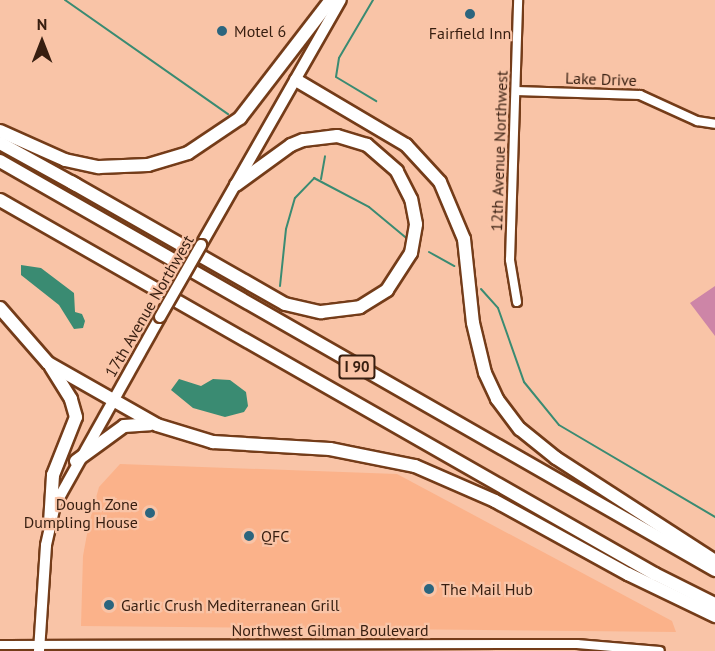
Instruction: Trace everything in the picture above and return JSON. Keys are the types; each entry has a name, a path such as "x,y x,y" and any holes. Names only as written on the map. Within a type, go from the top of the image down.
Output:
{"highway":[{"path":"0,130 65,160 99,167 148,165 188,153 240,117 331,0"},
{"path":"296,80 406,145 440,182 464,239 473,323 485,373 497,399 520,429 556,458 715,561"},
{"path":"0,142 285,304 321,312 360,307 387,290 397,279 411,253 416,224 404,183 389,161 367,145 321,136 291,145 236,185"},
{"name":"I 90","path":"0,161 715,570"},
{"name":"I 90","path":"0,200 645,569 715,604"},
{"path":"0,309 48,363 71,399 76,417 52,475 50,523"},
{"path":"48,363 157,425 213,442 330,449 416,466 495,501 628,574 715,616"},
{"path":"76,461 124,426 157,425"}],"main road":[{"name":"17th Avenue Northwest","path":"43,649 50,523 76,461 341,0"}],"street":[{"name":"12th Avenue Northwest","path":"518,0 510,260 518,302"},
{"name":"Lake Drive","path":"516,91 639,95 697,121 715,124"},
{"name":"Northwest Gilman Boulevard","path":"0,645 43,649 501,648 593,645 660,651"}],"shaded area":[{"path":"21,265 41,268 74,293 75,312 82,314 85,321 83,328 74,329 59,305 21,275"},
{"path":"715,286 715,336 690,303"},
{"path":"179,379 201,386 213,379 230,380 246,392 248,406 244,412 225,417 193,408 171,390"},
{"path":"120,464 397,474 672,621 676,632 81,626 83,556 89,523 99,487"}],"waterway":[{"path":"65,0 228,114"},
{"path":"373,0 339,58 336,77 376,101"},
{"path":"321,179 325,156"},
{"path":"280,286 286,229 295,198 314,178 369,207 405,237"},
{"path":"429,252 454,266"},
{"path":"481,289 498,308 524,382 559,425 715,517"}],"place":[{"name":"Fairfield Inn","path":"470,14"},
{"name":"Motel 6","path":"222,31"},
{"name":"Dough Zone Dumpling House","path":"150,513"},
{"name":"QFC","path":"249,536"},
{"name":"The Mail Hub","path":"429,589"},
{"name":"Garlic Crush Mediterranean Grill","path":"109,605"}]}
